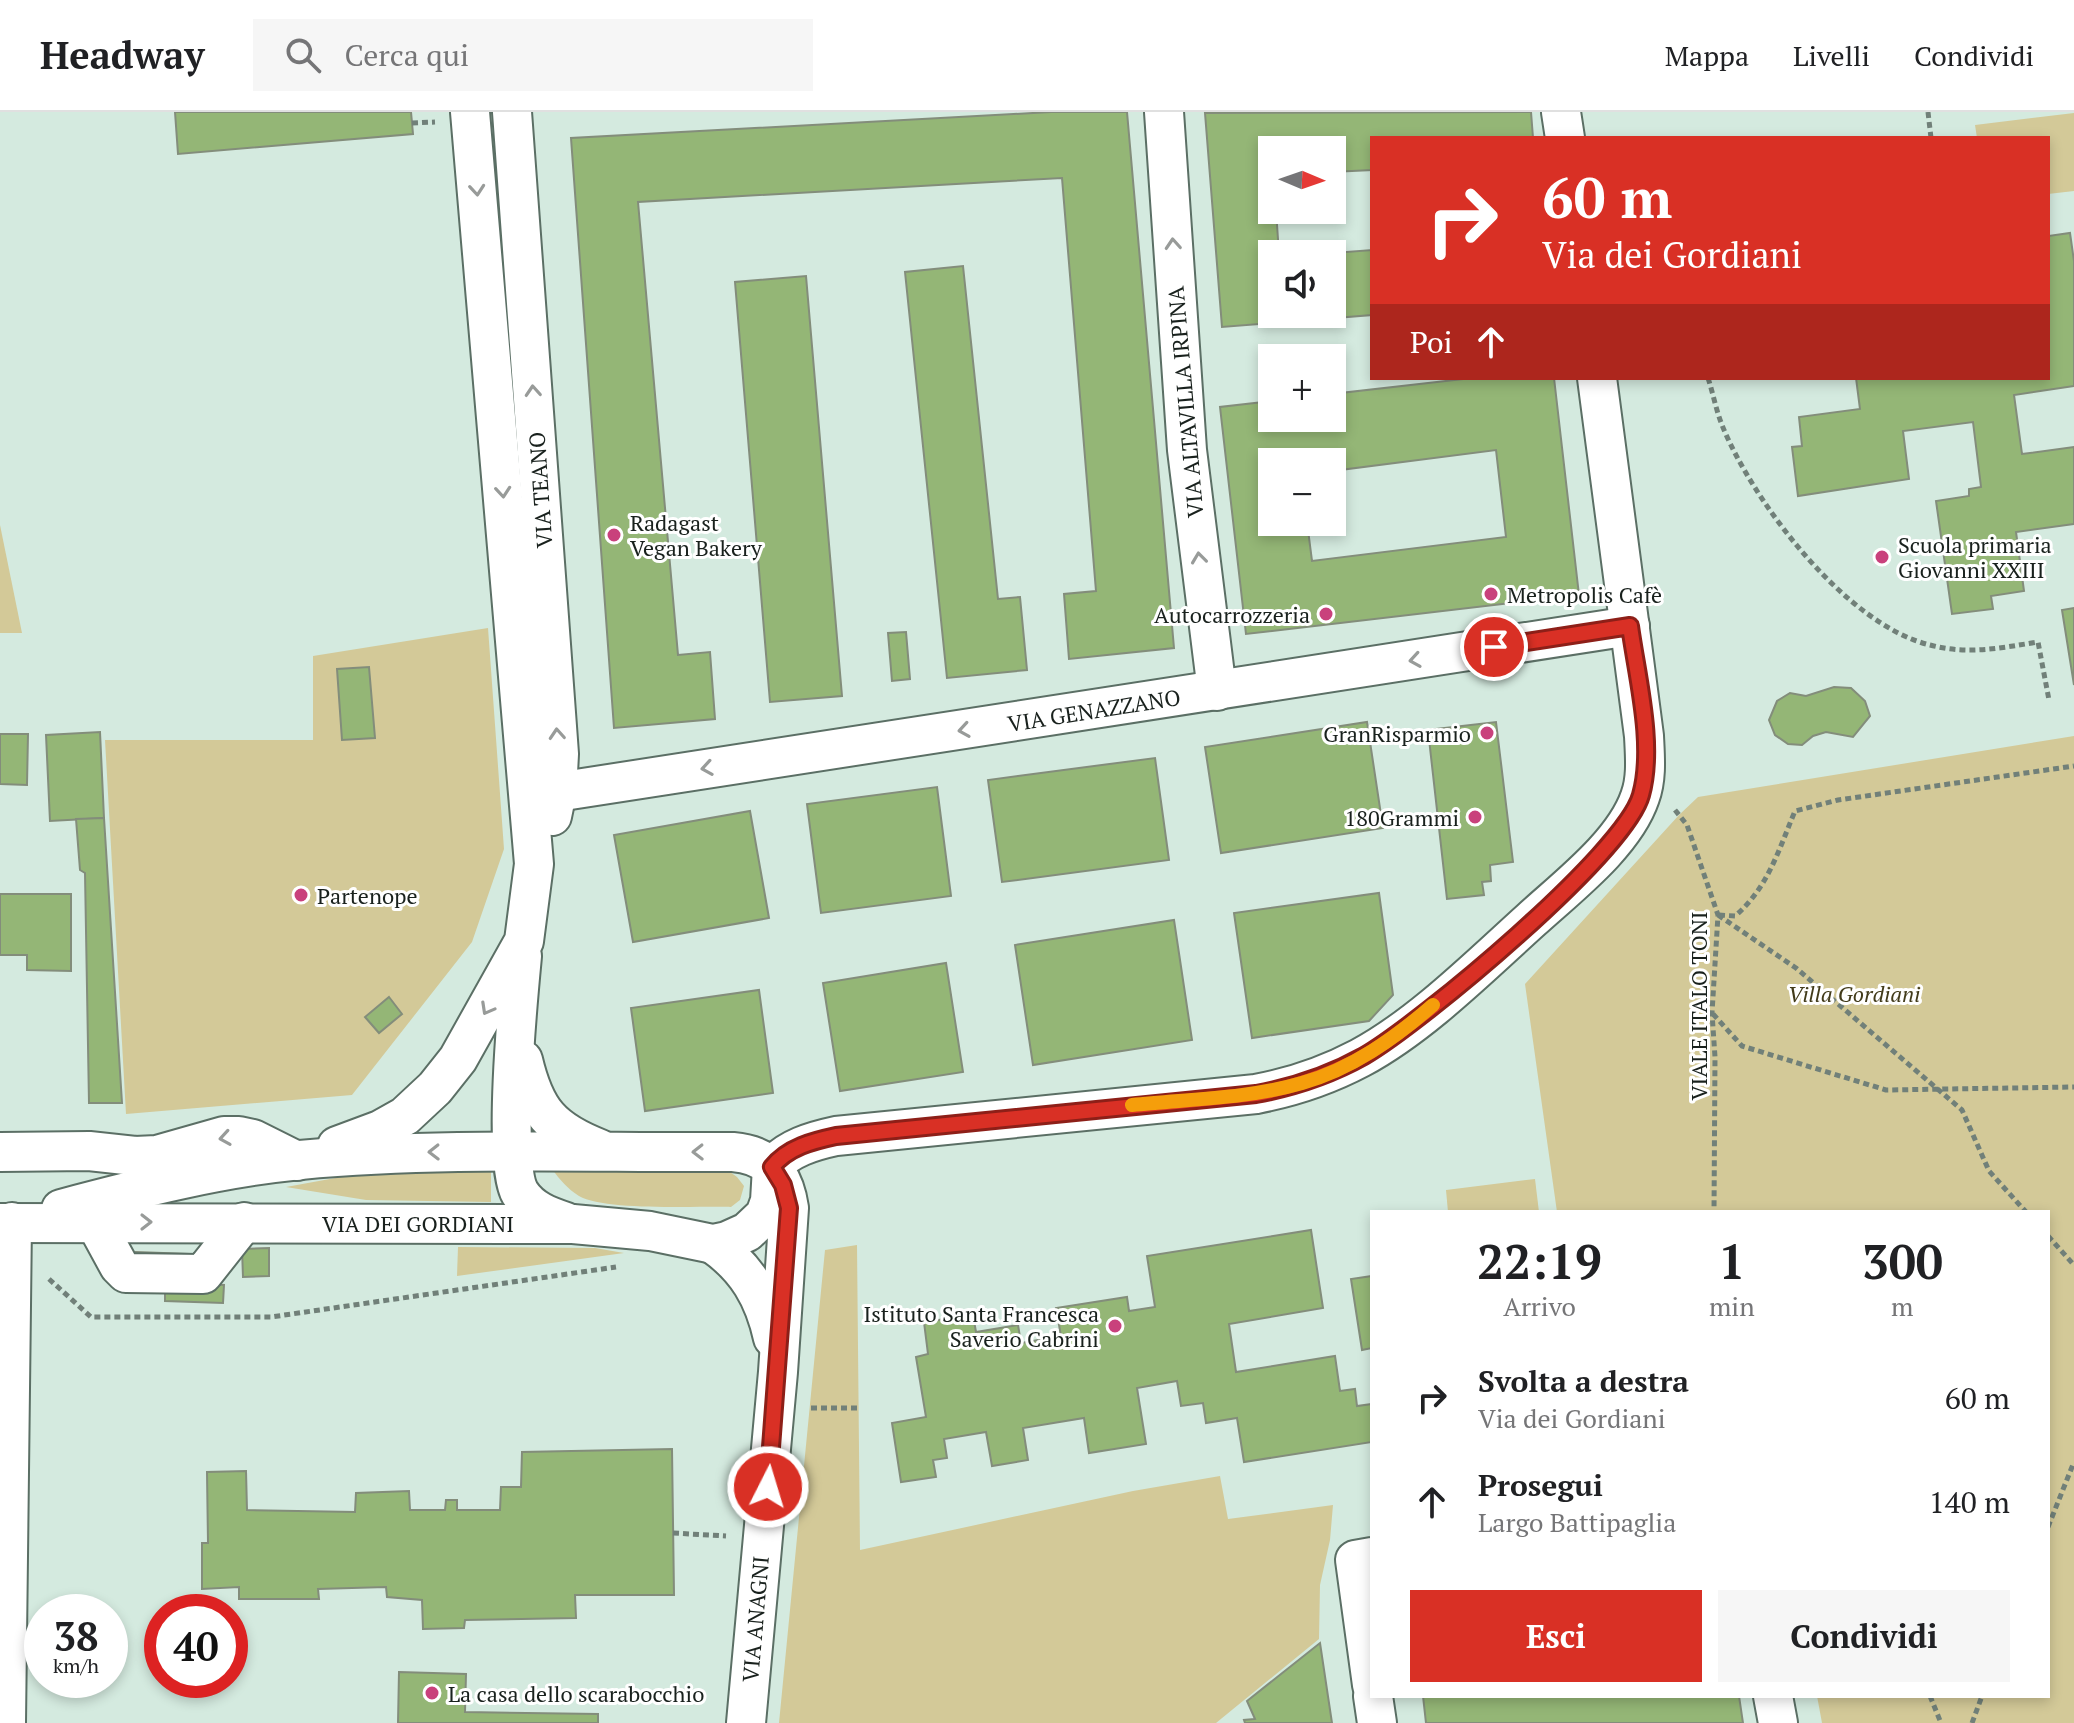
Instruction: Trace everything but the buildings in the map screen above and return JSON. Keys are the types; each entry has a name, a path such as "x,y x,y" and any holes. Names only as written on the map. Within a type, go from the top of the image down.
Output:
{"street":[{"name":"VIA TEANO","path":"512,112 559,754 557,792 549,826 534,864"},
{"name":"VIA ALTAVILLA IRPINA","path":"1164,112 1187,450 1217,691"},
{"path":"1561,112 1565,136"},
{"name":"VIA TEANO","path":"297,1161 393,1124 429,1095 468,1043 524,941 534,864 489,331 456,117"},
{"path":"489,331 529,328"},
{"path":"713,1244 739,1237 757,1225 765,1215 770,1201 772,1167 783,1156 799,1147 836,1136 1256,1094 1303,1083 1332,1072 1379,1047 1413,1022 1595,861 1615,838 1640,798 1645,772 1644,736 1597,380"},
{"name":"VIA GENAZZANO","path":"557,792 1630,626"},
{"path":"524,941 515,1030 512,1152 516,1181 525,1199 546,1215 573,1224"},
{"path":"515,1030 529,1087 547,1117 576,1140 608,1153"},
{"path":"0,1152 89,1151 157,1155 224,1136 239,1136 253,1139 297,1161"},
{"path":"6,1723 6,1222 152,1185 297,1161 402,1153 733,1152 760,1158 772,1167"},
{"name":"VIA ANAGNI","path":"746,1723 778,1372 789,1208 783,1185 772,1167"},
{"name":"VIA DEI GORDIANI","path":"6,1222 573,1224 650,1231 713,1244"},
{"path":"95,1222 126,1273 187,1274 203,1274 244,1222"},
{"name":"VIA ANAGNI","path":"713,1244 742,1267 764,1304 778,1372"},
{"path":"1364,1558 1370,1653"},
{"path":"1373,1698 1377,1723"},
{"path":"1773,1698 1778,1723"}],"path":[{"path":"1928,112 1931,136"},
{"path":"412,123 456,117"},
{"path":"1709,380 1722,425 1767,509 1819,572 1887,628 1929,645 1981,652 2038,642 2049,700"},
{"path":"1718,915 1735,916 1746,907 1769,875 1795,811 1838,800 2074,766"},
{"name":"VIALE ITALO TONI","path":"1674,810 1687,825 1718,915 1712,1013 1715,1057 1714,1210"},
{"path":"1718,915 1796,968 1962,1110 1989,1171 2024,1210"},
{"path":"1712,1013 1742,1046 1886,1090 2074,1087"},
{"path":"2050,1238 2074,1265"},
{"path":"39,1277 51,1279 91,1317 271,1317 622,1266"},
{"path":"803,1408 858,1408"},
{"path":"2050,1522 2074,1462"},
{"path":"673,1533 726,1536"},
{"path":"1931,1698 1941,1723"},
{"path":"1972,1723 1981,1698"}],"green space":[{"path":"2074,113 2074,191 2050,194 2050,136 1977,136 1975,125"},
{"path":"0,525 22,633 0,633"},
{"name":"Partenope","path":"488,628 504,849 472,942 352,1095 126,1114 105,740 313,740 313,656"},
{"name":"Villa Gordiani","path":"2074,736 2074,1723 1822,1723 1817,1698 2050,1698 2050,1210 1557,1210 1525,984 1698,797"},
{"path":"390,1168 491,1169 491,1202 366,1200 286,1187"},
{"path":"552,1169 730,1172 744,1186 740,1200 731,1207 629,1206 591,1201 579,1196"},
{"path":"1535,1179 1539,1210 1448,1210 1446,1190"},
{"path":"857,1245 860,1550 1133,1491 1220,1476 1228,1519 1333,1505 1330,1540 1320,1585 1319,1639 1216,1723 779,1723 825,1250"},
{"path":"458,1247 595,1248 624,1253 457,1276"}],"slow traffic":[{"path":"1132,1105 1256,1094 1303,1083 1361,1058 1433,1005"}],"place":[{"name":"Radagast Vegan Bakery","path":"614,535"},
{"name":"Scuola primaria Giovanni XXIII","path":"1882,557"},
{"name":"Metropolis Cafè","path":"1491,594"},
{"name":"Autocarrozzeria","path":"1326,614"},
{"name":"GranRisparmio","path":"1487,733"},
{"name":"180Grammi","path":"1475,817"},
{"name":"Partenope","path":"301,895"},
{"name":"Istituto Santa Francesca Saverio Cabrini","path":"1115,1326"},
{"name":"La casa dello scarabocchio","path":"432,1693"}],"route":[{"path":"768,1487 789,1208 787,1194 772,1167 783,1156 799,1147 836,1136 1256,1094 1323,1076 1361,1058 1413,1022 1504,944 1595,861 1615,838 1640,798 1645,772 1644,736 1630,626 1494,647"}]}
